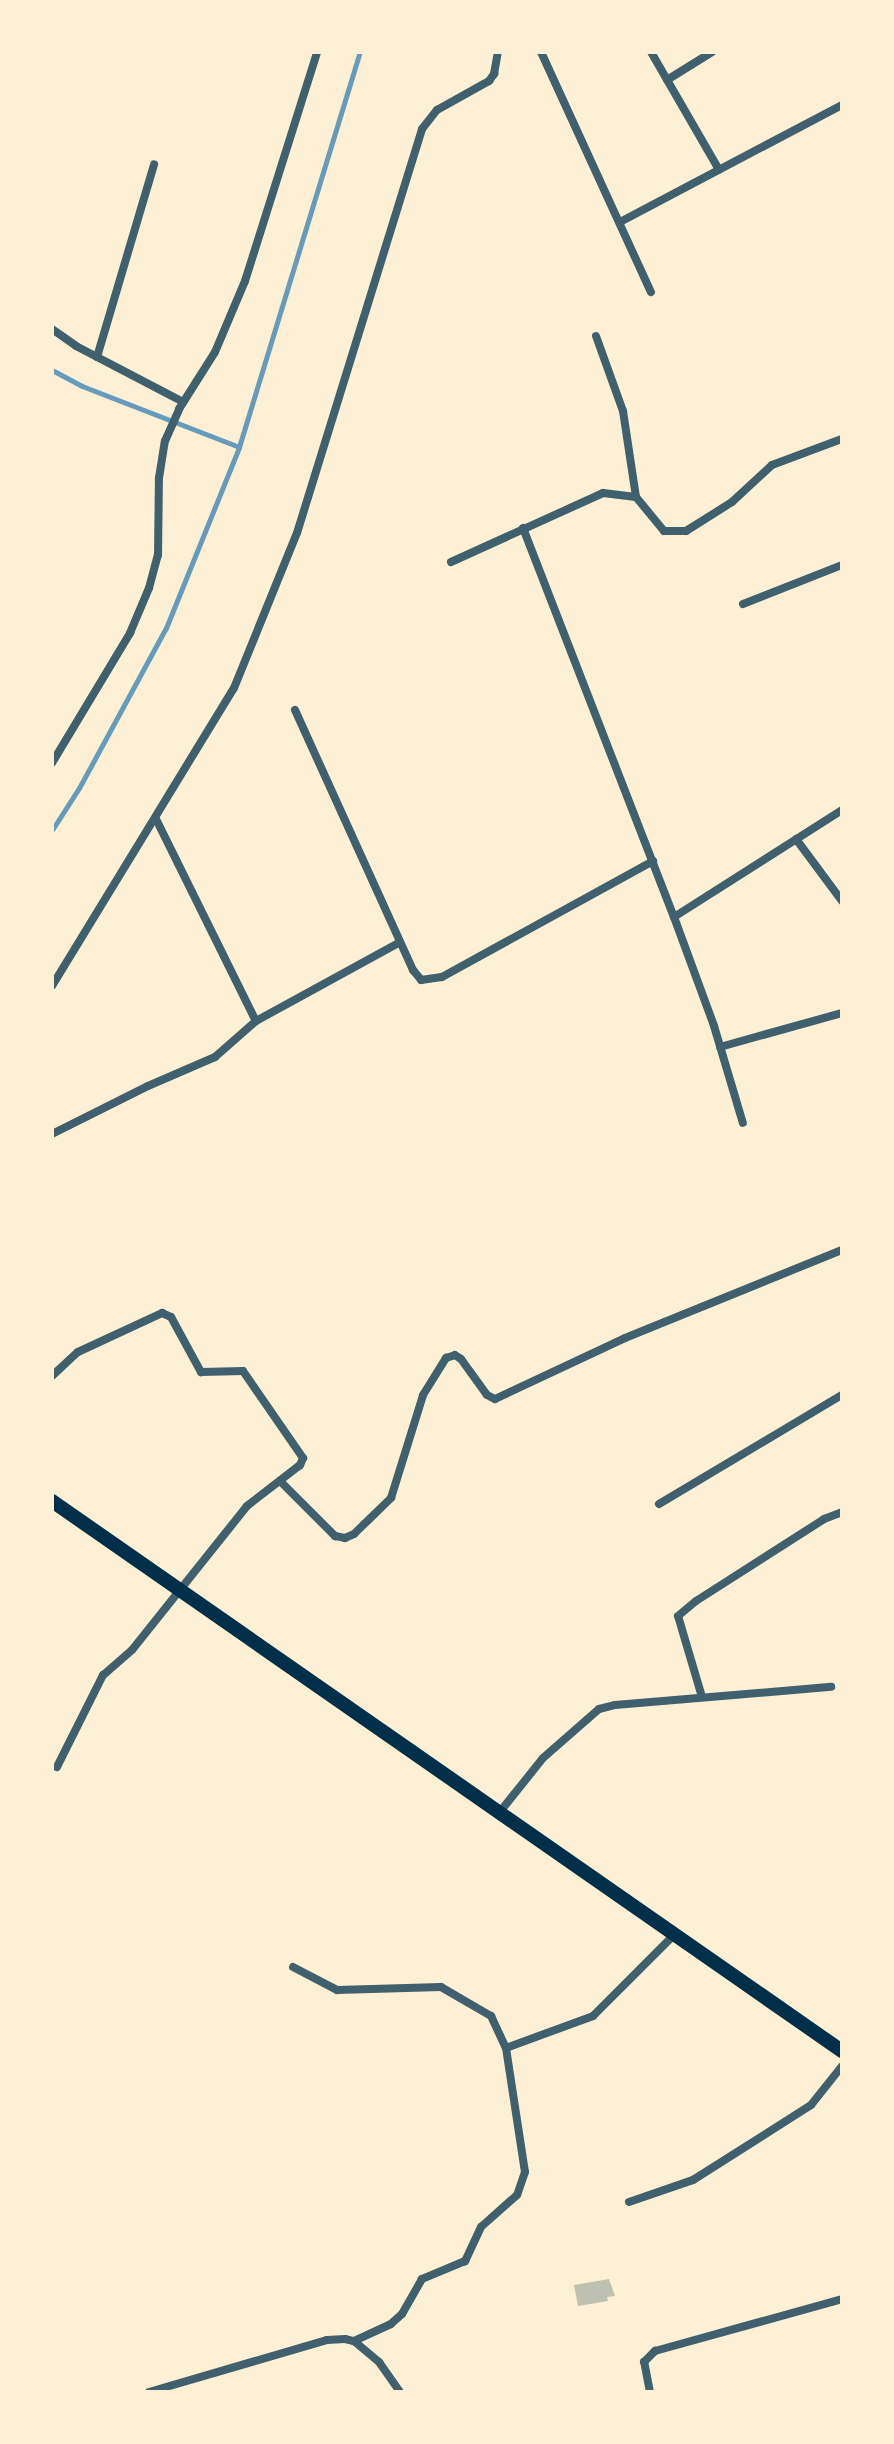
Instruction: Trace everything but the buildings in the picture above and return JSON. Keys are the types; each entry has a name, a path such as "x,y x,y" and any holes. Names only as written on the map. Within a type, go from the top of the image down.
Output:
{"main road":[{"path":"52,1501 842,2051"}],"street":[{"path":"52,763 130,633 149,588 158,555 159,478 165,441 181,406 215,352 245,281 317,52"},
{"path":"52,986 234,688 297,533 344,390 383,249 422,129 437,110 489,81 494,74 498,52"},
{"path":"541,52 651,292"},
{"path":"651,52 719,170"},
{"path":"667,80 712,52"},
{"path":"620,222 842,105"},
{"path":"97,357 154,164"},
{"path":"52,329 181,406"},
{"path":"596,336 623,411 636,497 664,531 673,534 686,531 732,502 772,465 842,439"},
{"path":"451,562 603,493 636,497"},
{"path":"523,528 674,917 743,1123"},
{"path":"743,604 842,565"},
{"path":"295,710 413,970 421,980 430,981 653,861"},
{"path":"674,917 842,810"},
{"path":"156,819 256,1021"},
{"path":"796,839 842,901"},
{"path":"52,1134 215,1057 256,1021 400,942"},
{"path":"720,1047 842,1013"},
{"path":"280,1481 335,1536 345,1538 354,1534 391,1498 423,1395 446,1358 455,1355 461,1359 487,1395 495,1399 625,1338 842,1250"},
{"path":"52,1376 78,1352 162,1313 171,1317 201,1372 243,1371 299,1447 303,1458 300,1465 238,1516 132,1650 103,1675 57,1767"},
{"path":"659,1504 842,1395"},
{"path":"702,1697 678,1616 824,1519 842,1512"},
{"path":"499,1814 543,1758 599,1709 831,1687"},
{"path":"506,2048 593,2016 674,1935"},
{"path":"149,2392 327,2340 354,2341 391,2324 402,2314 422,2279 465,2261 481,2227 517,2195 525,2172 506,2048 491,2016 441,1987 337,1990 293,1967"},
{"path":"629,2202 693,2180 811,2105 842,2066"},
{"path":"650,2392 644,2362 655,2351 842,2299"},
{"path":"354,2341 387,2371 400,2392"}],"waterway":[{"path":"52,830 79,788 166,628 239,447 360,52"},
{"path":"52,370 82,386 239,447"}]}
